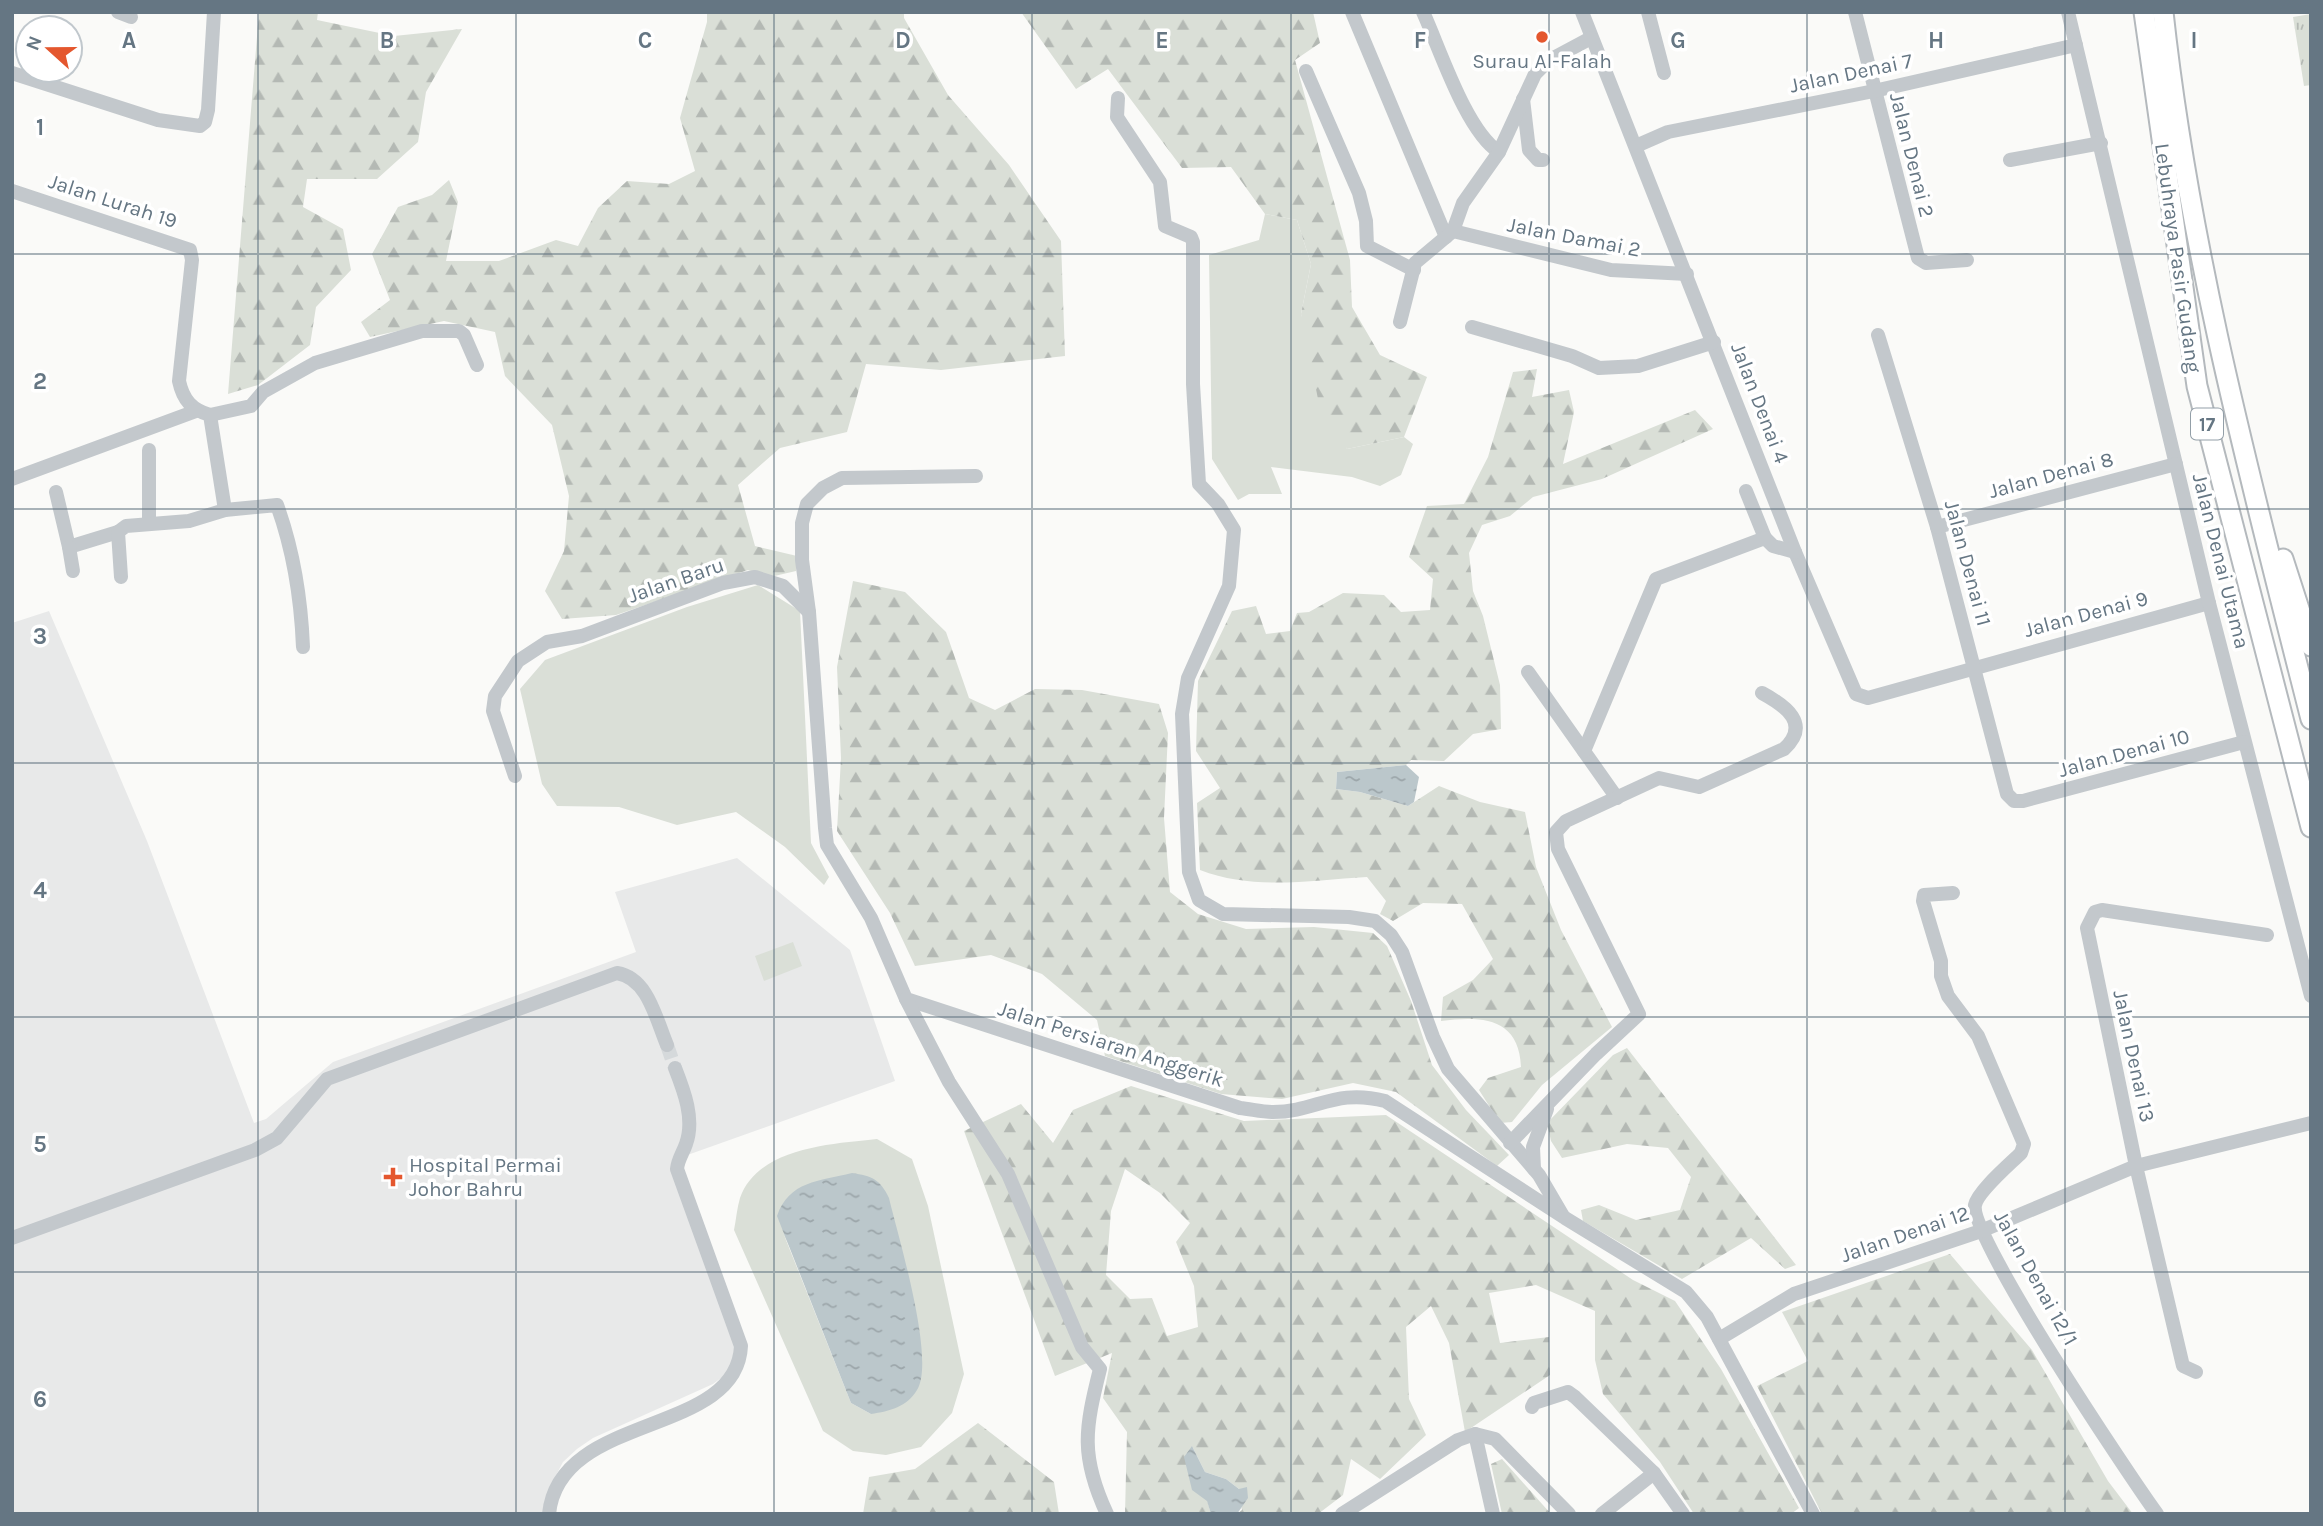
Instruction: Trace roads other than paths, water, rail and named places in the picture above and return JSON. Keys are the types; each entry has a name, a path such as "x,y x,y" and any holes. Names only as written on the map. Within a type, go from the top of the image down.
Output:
{"highway":[{"name":"Lebuhraya Pasir Gudang","path":"2144,12 2197,386 2311,827"},
{"name":"Lebuhraya Pasir Gudang","path":"2163,12 2186,177 2226,381 2311,719"},
{"path":"2226,381 2311,646"}],"street":[{"path":"12,73 158,120 200,126 205,122 208,110 214,12"},
{"path":"1352,12 1404,138 1450,234"},
{"path":"1423,12 1479,134 1499,152"},
{"name":"Jalan Denai 4","path":"1582,12 1795,552 1853,689 1861,698 1973,666"},
{"path":"1648,12 1664,73"},
{"name":"Jalan Denai 2","path":"1856,12 1918,258 1926,263 1967,260"},
{"name":"Jalan Denai Utama","path":"2068,12 2209,603 2311,996"},
{"path":"1400,322 1419,258 1450,234 1463,202 1499,152 1535,75 1548,61 1591,38"},
{"name":"Jalan Denai 7","path":"1636,146 1668,132 1874,91 2076,45"},
{"path":"1306,71 1359,192 1366,221 1367,246 1414,270"},
{"path":"1118,98 1117,117 1160,182 1165,226 1191,237 1193,242 1193,384 1199,484 1217,504 1234,530 1229,586 1188,678 1182,714 1189,872 1199,900 1223,914 1349,917 1375,921 1391,935 1402,952 1433,1037 1448,1069 1534,1169 1565,1219"},
{"path":"1523,98 1530,150 1538,160 1543,160"},
{"path":"2010,160 2101,143"},
{"name":"Jalan Lurah 19","path":"12,191 183,245 190,250 192,260 179,381 184,398 203,413"},
{"name":"Jalan Damai 2","path":"1450,234 1611,270 1687,274"},
{"path":"1472,327 1572,356 1599,368 1638,366 1714,342"},
{"path":"12,478 203,413 251,406 263,392 316,363 422,331 459,331 464,335 477,365"},
{"name":"Jalan Denai 11","path":"1878,335 1937,527 2007,794 2014,801"},
{"path":"203,413 225,510"},
{"path":"149,450 149,523"},
{"name":"Jalan Denai 8","path":"1937,527 2176,464"},
{"path":"976,477 842,478 823,488 807,504 802,523 802,559 809,612 827,845 871,918 906,999 949,1082 1007,1174 1082,1348 1100,1369 1085,1437 1089,1468 1107,1514"},
{"path":"1746,491 1765,538 1773,546 1795,552"},
{"path":"56,492 73,571"},
{"path":"69,547 118,532 127,526 189,521 225,510 277,505 291,549 301,603 303,647"},
{"path":"118,532 121,577"},
{"path":"1584,751 1656,579 1765,538"},
{"name":"Jalan Baru","path":"515,776 493,711 495,695 518,661 547,642 582,636 723,583 755,578 783,586 809,612"},
{"name":"Jalan Denai 9","path":"1973,666 2209,603"},
{"path":"1528,672 1618,798"},
{"path":"1510,1143 1639,1014 1558,849 1556,837 1559,828 1566,821 1659,778 1692,787 1706,786 1784,749 1795,739 1795,722 1782,704 1762,693"},
{"name":"Jalan Denai 10","path":"2014,801 2024,802 2244,742"},
{"name":"Jalan Denai 12/1","path":"1953,893 1931,893 1924,895 1923,901 1941,961 1941,976 1948,996 1978,1036 2024,1144 2021,1153 1978,1197 1975,1211 1981,1231 2053,1354 2130,1477 2157,1514"},
{"name":"Jalan Denai 13","path":"2196,1372 2183,1366 2136,1166 2087,928 2095,912 2102,910 2267,935"},
{"path":"12,1238 255,1150 277,1138 327,1079 618,973 631,975 641,985 667,1045"},
{"name":"Jalan Persiaran Anggerik","path":"906,999 1240,1108 1274,1112 1346,1096 1364,1095 1385,1101 1565,1219 1686,1292 1707,1317 1807,1511"},
{"path":"550,1514 554,1489 574,1462 722,1391 740,1363 741,1346 677,1170 678,1158 686,1143 688,1125 687,1100 675,1068"},
{"path":"1534,1169 1533,1147 1550,1101"},
{"name":"Jalan Denai 12","path":"1719,1339 1794,1294 1981,1231 2136,1166 2311,1123"},
{"path":"1532,1407 1534,1403 1568,1392 1654,1472 1683,1514"},
{"path":"1475,1434 1491,1513"},
{"path":"1342,1514 1458,1440 1475,1434 1495,1439 1569,1514"},
{"path":"1602,1514 1654,1472"}],"water":[{"path":"1406,765 1419,777 1414,802 1408,806 1360,792 1336,789 1337,772"},
{"path":"852,1173 875,1179 889,1198 914,1297 922,1353 922,1375 913,1396 897,1407 871,1414 851,1403 777,1216 782,1204 797,1189"},
{"path":"1192,1446 1205,1472 1226,1479 1239,1489 1247,1487 1248,1498 1237,1514 1211,1514 1207,1501 1192,1490 1184,1457"}],"tunnel":[{"path":"667,1045 675,1068"}],"place":[{"name":"Surau Al-Falah","path":"1542,37"},
{"name":"Hospital Permai Johor Bahru","path":"393,1177"}]}
